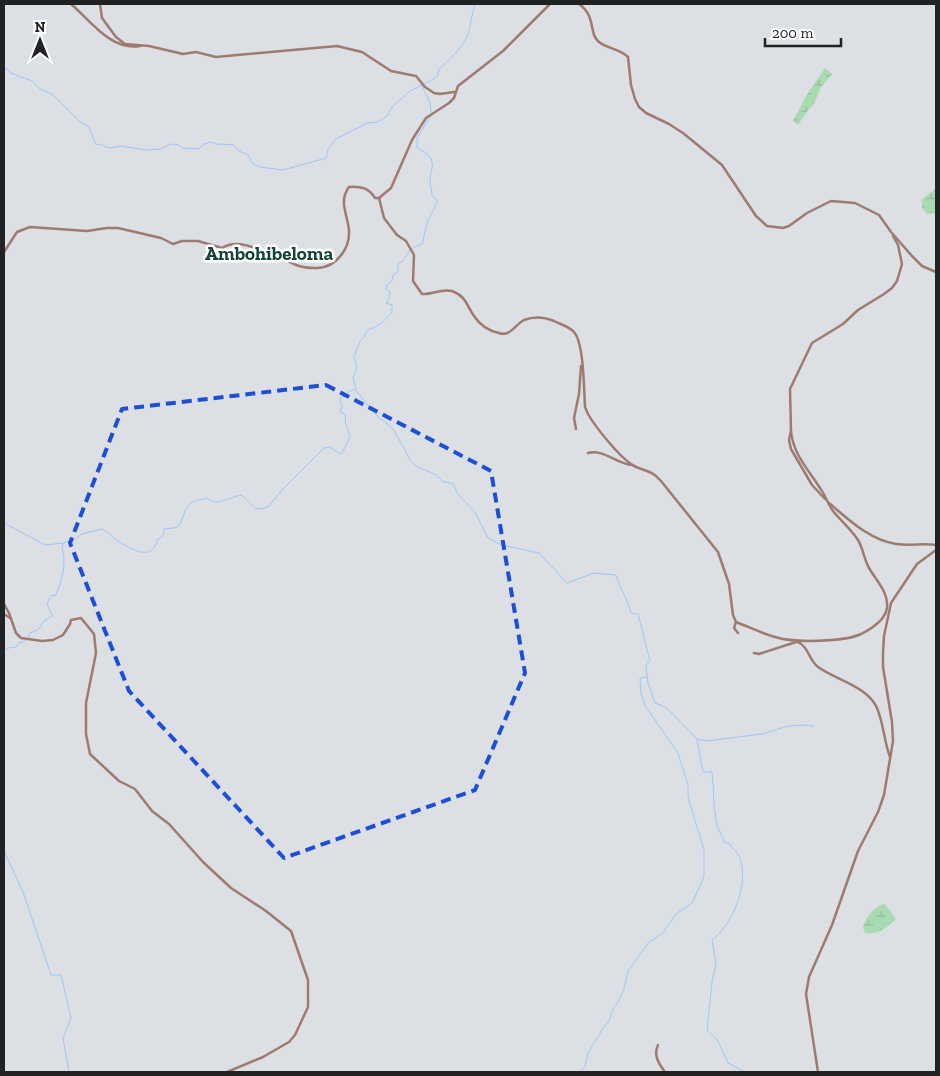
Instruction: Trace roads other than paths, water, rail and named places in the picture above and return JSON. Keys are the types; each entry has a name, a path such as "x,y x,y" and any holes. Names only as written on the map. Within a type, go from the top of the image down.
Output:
{"street":[{"path":"71,4 113,42 132,48 144,46"},
{"path":"100,4 102,18 116,37 125,44 183,54 196,52 216,57 337,46 362,52 391,71 416,76 429,90 440,94 455,92"},
{"path":"4,252 17,232 30,227 88,231 118,228 162,238 173,244 182,241 198,241 222,248 229,244 242,244 275,252 292,264 307,268 331,266 340,258 348,242 349,232 344,199 345,193 350,187 358,186 367,189 375,198 380,198 391,188 412,140 430,115 449,103 454,98 458,86 464,80 503,50 550,4"},
{"path":"579,4 589,14 594,36 599,42 623,52 628,57 631,85 639,107 646,113 683,133 722,165 756,216 766,226 783,228 790,226 820,205 836,201 855,203 869,209 879,215 891,232 898,245 902,264 897,281 892,288 858,310 843,324 812,343 790,389 791,431 789,440 800,466 812,485 853,523 883,540 905,545 936,545"},
{"path":"380,198 384,218 397,235 406,241 414,255 413,281 422,294 444,290 452,291 468,303 473,316 480,323 489,330 500,334 506,335 518,324 535,317 553,321 574,331 579,344 585,408 620,454 632,466"},
{"path":"891,232 922,266 936,272"},
{"path":"576,429 574,418 579,394 581,362"},
{"path":"588,453 600,452 622,464 645,469 656,475 718,552 726,572 732,597 733,615 736,622 734,628 738,633"},
{"path":"828,501 834,512 846,524 859,542 868,565 884,591 887,610"},
{"path":"929,545 932,549 930,553"},
{"path":"791,640 848,639 877,625 910,574 918,564 936,550"},
{"path":"4,604 19,637 49,641 62,635 71,620 81,618 85,621 94,634 96,653 86,703 86,734 90,754 119,781 135,789 152,811 168,824 203,862 231,888 281,922 293,935 308,980 308,1007 305,1016 289,1042 263,1057 227,1072"},
{"path":"818,1072 806,986 832,925 858,851 878,812 884,795 891,758 892,722 883,667 884,636 890,607"},
{"path":"4,614 11,619"},
{"path":"736,622 776,638 798,642 807,650 810,658 816,665 830,675 862,691 873,701 884,728 887,748 891,758"},
{"path":"754,653 798,642"},
{"path":"658,1045 656,1056 658,1064 665,1072"}],"waterway":[{"path":"4,67 11,73 32,81 40,89 52,94 79,121 89,127 96,145 100,144 109,148 121,146 146,150 161,149 171,144 179,145 182,148 198,149 204,144 211,142 234,145 239,151 248,155 253,164 260,167 283,170 326,158 328,149 336,139 367,123 377,122 386,117 393,106 410,91 434,79 438,75 439,69 457,52 467,37 475,4"},
{"path":"422,86 430,103 431,113"},
{"path":"4,651 8,648 16,647 28,639 30,633 39,629 44,621 52,616 47,603 51,596 56,595 60,583 64,565 62,546 65,542 74,540 82,534 102,529 118,542 138,551 148,552 152,550 158,539 163,536 164,529 179,526 188,505 193,502 207,498 217,502 242,495 255,508 268,507 282,490 324,448 330,447 340,454 342,453 350,437 345,422 346,415 340,412 342,405 340,400 341,397 347,396 349,391 356,389 353,378 357,366 354,357 360,341 367,330 378,325 392,312 392,305 386,303 390,292 386,289 386,286 392,281 393,275 398,272 398,263 402,262 411,249 422,244 428,220 437,203 437,200 432,196 430,184 432,161 426,153 417,148 417,138 430,117"},
{"path":"356,391 378,417 393,429 410,460 416,466 436,475 442,481 453,484 458,494 475,512 488,538 502,545 539,553 567,583 594,573 616,575 631,613 638,614 650,660 646,666 648,683 655,703 667,708 697,739 707,741 762,734 788,726 814,726"},
{"path":"4,523 45,545 64,543"},
{"path":"580,1072 585,1066 588,1053 609,1021 624,989 628,971 648,943 663,933 676,914 692,903 704,877 704,850 688,797 688,785 678,753 646,707 641,694 640,678 648,677"},
{"path":"697,740 703,772 712,772 717,826 725,843 729,843 739,856 742,869 741,892 737,903 720,933 712,940 716,964 712,982 707,1030 718,1041 728,1063 745,1072"},
{"path":"4,851 23,892 51,975 61,975 71,1018 63,1038 69,1072"}],"district":[{"name":"Ambohibeloma","path":"269,253"}]}
